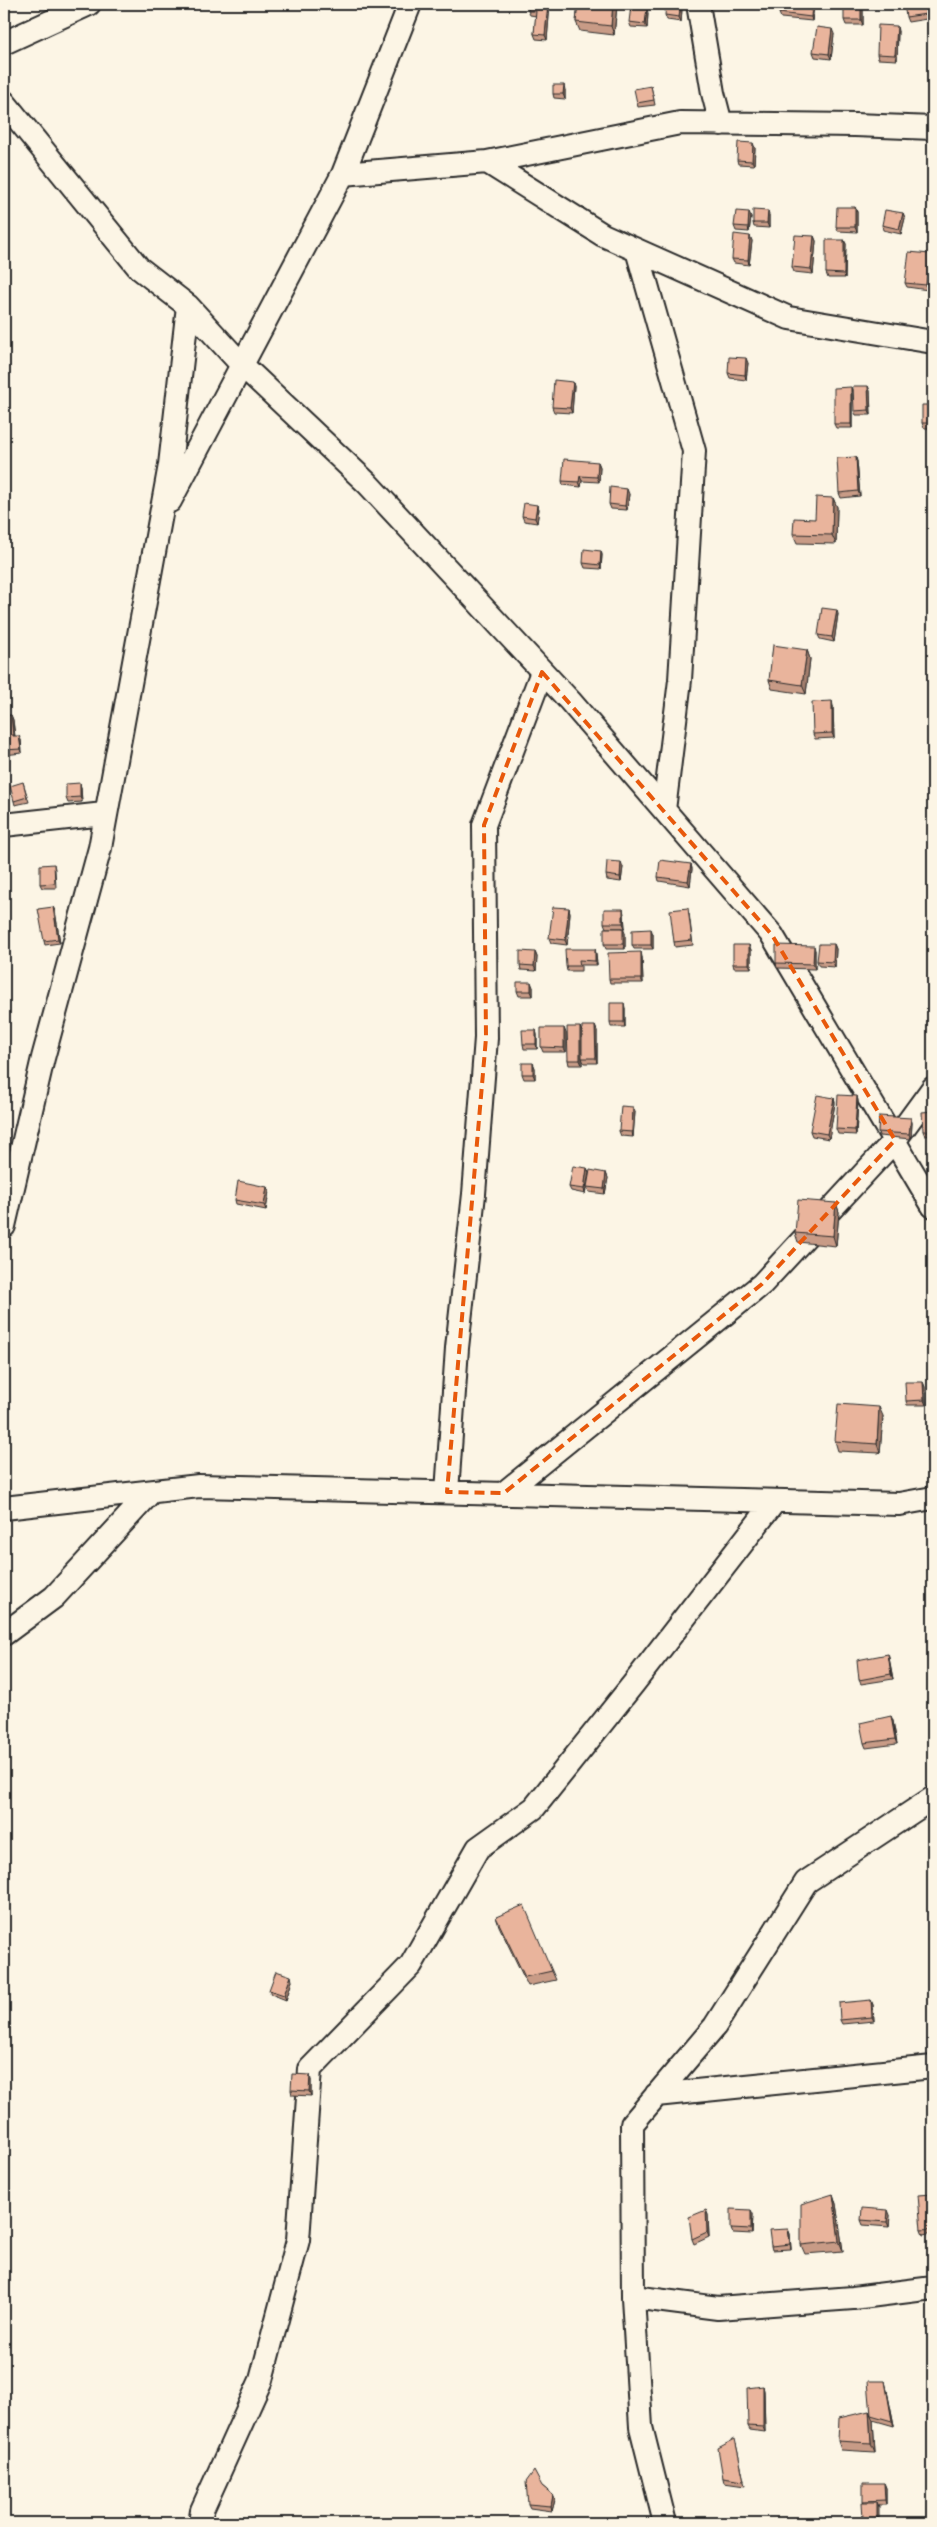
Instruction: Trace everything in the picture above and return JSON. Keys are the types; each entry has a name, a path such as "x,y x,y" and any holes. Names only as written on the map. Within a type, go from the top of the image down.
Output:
{"street":[{"path":"4,43 89,4"},
{"path":"159,522 343,174 410,4"},
{"path":"698,4 713,93 721,124"},
{"path":"4,102 139,268 188,306 242,365 366,483 542,672 772,935 933,1206"},
{"path":"343,174 487,162 680,123 933,128"},
{"path":"487,162 603,235 789,318 933,342"},
{"path":"637,250 694,451 680,680 664,810"},
{"path":"4,1226 43,1058 100,848 104,814 170,465 188,306"},
{"path":"447,1492 457,1348 474,1194 486,1038 484,825 542,672"},
{"path":"4,825 104,814"},
{"path":"504,1493 762,1284 895,1140 933,1088"},
{"path":"4,1508 199,1486 899,1504 933,1498"},
{"path":"4,1634 54,1597 150,1493"},
{"path":"200,2523 202,2510 261,2380 298,2240 310,2069 411,1965 478,1848 534,1808 634,1683 775,1500"},
{"path":"665,2523 641,2426 633,2297 632,2124 716,2026 806,1882 933,1798"},
{"path":"656,2095 933,2067"},
{"path":"633,2297 718,2308 853,2298 933,2288"}],"highlighted area":[{"path":"542,672 772,935 895,1140 762,1284 504,1493 447,1492 486,1038 484,825"}],"building":[{"path":"529,4 548,4 545,35 534,34 536,11 528,11"},
{"path":"578,4 613,4 611,26 576,22"},
{"path":"666,4 681,4 679,17 665,15"},
{"path":"780,4 812,4 811,17 779,13"},
{"path":"844,4 861,4 861,20 844,20"},
{"path":"904,4 932,4 933,13 906,17"},
{"path":"631,6 647,8 645,24 629,22"},
{"path":"878,25 897,26 895,55 877,54"},
{"path":"817,27 832,29 829,54 813,52"},
{"path":"553,85 564,85 563,94 553,94"},
{"path":"651,86 654,100 637,103 634,89"},
{"path":"738,142 753,143 752,161 737,160"},
{"path":"837,207 855,207 855,227 836,227"},
{"path":"753,210 768,211 767,223 753,223"},
{"path":"885,210 903,213 899,229 882,225"},
{"path":"736,211 749,212 748,227 734,226"},
{"path":"734,234 750,236 748,260 732,259"},
{"path":"795,235 814,236 811,269 792,267"},
{"path":"826,240 844,240 844,274 826,273"},
{"path":"909,252 930,254 926,285 905,283"},
{"path":"729,357 746,358 745,375 728,373"},
{"path":"554,380 573,382 570,408 552,407"},
{"path":"853,386 868,386 869,410 854,411"},
{"path":"851,387 851,424 834,424 834,388"},
{"path":"922,405 933,405 933,423 922,423"},
{"path":"856,457 858,491 839,493 837,458"},
{"path":"564,459 598,462 597,477 580,476 579,482 562,481"},
{"path":"610,487 627,489 625,506 609,504"},
{"path":"816,497 833,498 832,535 793,534 794,518 815,519"},
{"path":"524,503 537,505 535,518 522,516"},
{"path":"584,549 601,551 600,565 583,563"},
{"path":"822,608 837,610 832,637 818,635"},
{"path":"773,645 807,650 802,685 769,680"},
{"path":"832,701 832,733 813,734 812,702"},
{"path":"11,715 13,736 19,736 21,749 4,750 4,716"},
{"path":"23,782 27,797 14,801 10,786"},
{"path":"80,783 80,797 66,798 66,784"},
{"path":"660,860 691,864 688,881 658,877"},
{"path":"607,861 621,862 620,877 606,875"},
{"path":"54,864 55,883 40,884 40,865"},
{"path":"53,907 58,939 44,941 38,909"},
{"path":"553,907 569,908 565,940 549,938"},
{"path":"688,908 692,940 674,942 670,910"},
{"path":"604,909 623,909 623,923 604,923"},
{"path":"5,927 6,946 4,946"},
{"path":"604,928 623,928 623,944 604,944"},
{"path":"651,929 651,945 632,945 632,930"},
{"path":"819,944 834,944 833,962 817,961"},
{"path":"733,945 749,945 749,964 733,964"},
{"path":"776,945 814,946 813,964 776,963"},
{"path":"565,949 595,949 595,961 579,960 580,966 566,966"},
{"path":"520,951 535,952 534,966 520,965"},
{"path":"641,952 641,979 609,979 608,953"},
{"path":"517,982 531,982 531,991 517,991"},
{"path":"610,1003 624,1003 624,1022 610,1022"},
{"path":"582,1026 595,1026 596,1058 582,1058"},
{"path":"567,1027 580,1027 580,1060 568,1060"},
{"path":"541,1028 564,1028 564,1048 541,1047"},
{"path":"522,1030 536,1030 536,1044 523,1044"},
{"path":"522,1063 533,1063 533,1074 522,1074"},
{"path":"817,1095 834,1098 827,1134 810,1131"},
{"path":"838,1095 857,1096 855,1130 836,1129"},
{"path":"621,1106 633,1107 632,1132 619,1131"},
{"path":"933,1111 933,1131 923,1131 922,1112"},
{"path":"879,1116 911,1118 909,1134 878,1132"},
{"path":"573,1166 587,1168 584,1189 569,1187"},
{"path":"590,1170 606,1173 604,1189 587,1187"},
{"path":"238,1181 267,1187 264,1205 235,1200"},
{"path":"798,1200 836,1203 833,1236 795,1233"},
{"path":"905,1382 923,1382 924,1400 906,1401"},
{"path":"838,1404 879,1407 877,1444 835,1441"},
{"path":"888,1654 891,1674 859,1680 857,1660"},
{"path":"891,1716 895,1739 864,1743 860,1723"},
{"path":"524,1905 552,1971 525,1977 496,1917"},
{"path":"276,1971 291,1976 284,1995 269,1990"},
{"path":"871,2000 872,2017 840,2020 839,2003"},
{"path":"292,2074 310,2075 309,2091 291,2090"},
{"path":"833,2194 839,2241 801,2245 801,2204"},
{"path":"933,2194 933,2229 921,2230 918,2195"},
{"path":"862,2208 888,2210 887,2222 861,2220"},
{"path":"731,2209 751,2210 751,2229 731,2228"},
{"path":"706,2210 707,2232 692,2239 689,2217"},
{"path":"788,2229 790,2244 771,2246 769,2230"},
{"path":"868,2381 885,2381 892,2421 871,2415"},
{"path":"763,2386 763,2427 748,2426 747,2388"},
{"path":"869,2411 871,2443 838,2441 839,2418"},
{"path":"735,2439 744,2481 723,2478 718,2448"},
{"path":"534,2471 542,2486 553,2495 551,2506 528,2504 526,2482"},
{"path":"863,2483 884,2483 885,2500 863,2501"},
{"path":"862,2502 877,2502 877,2519 863,2519"}]}
